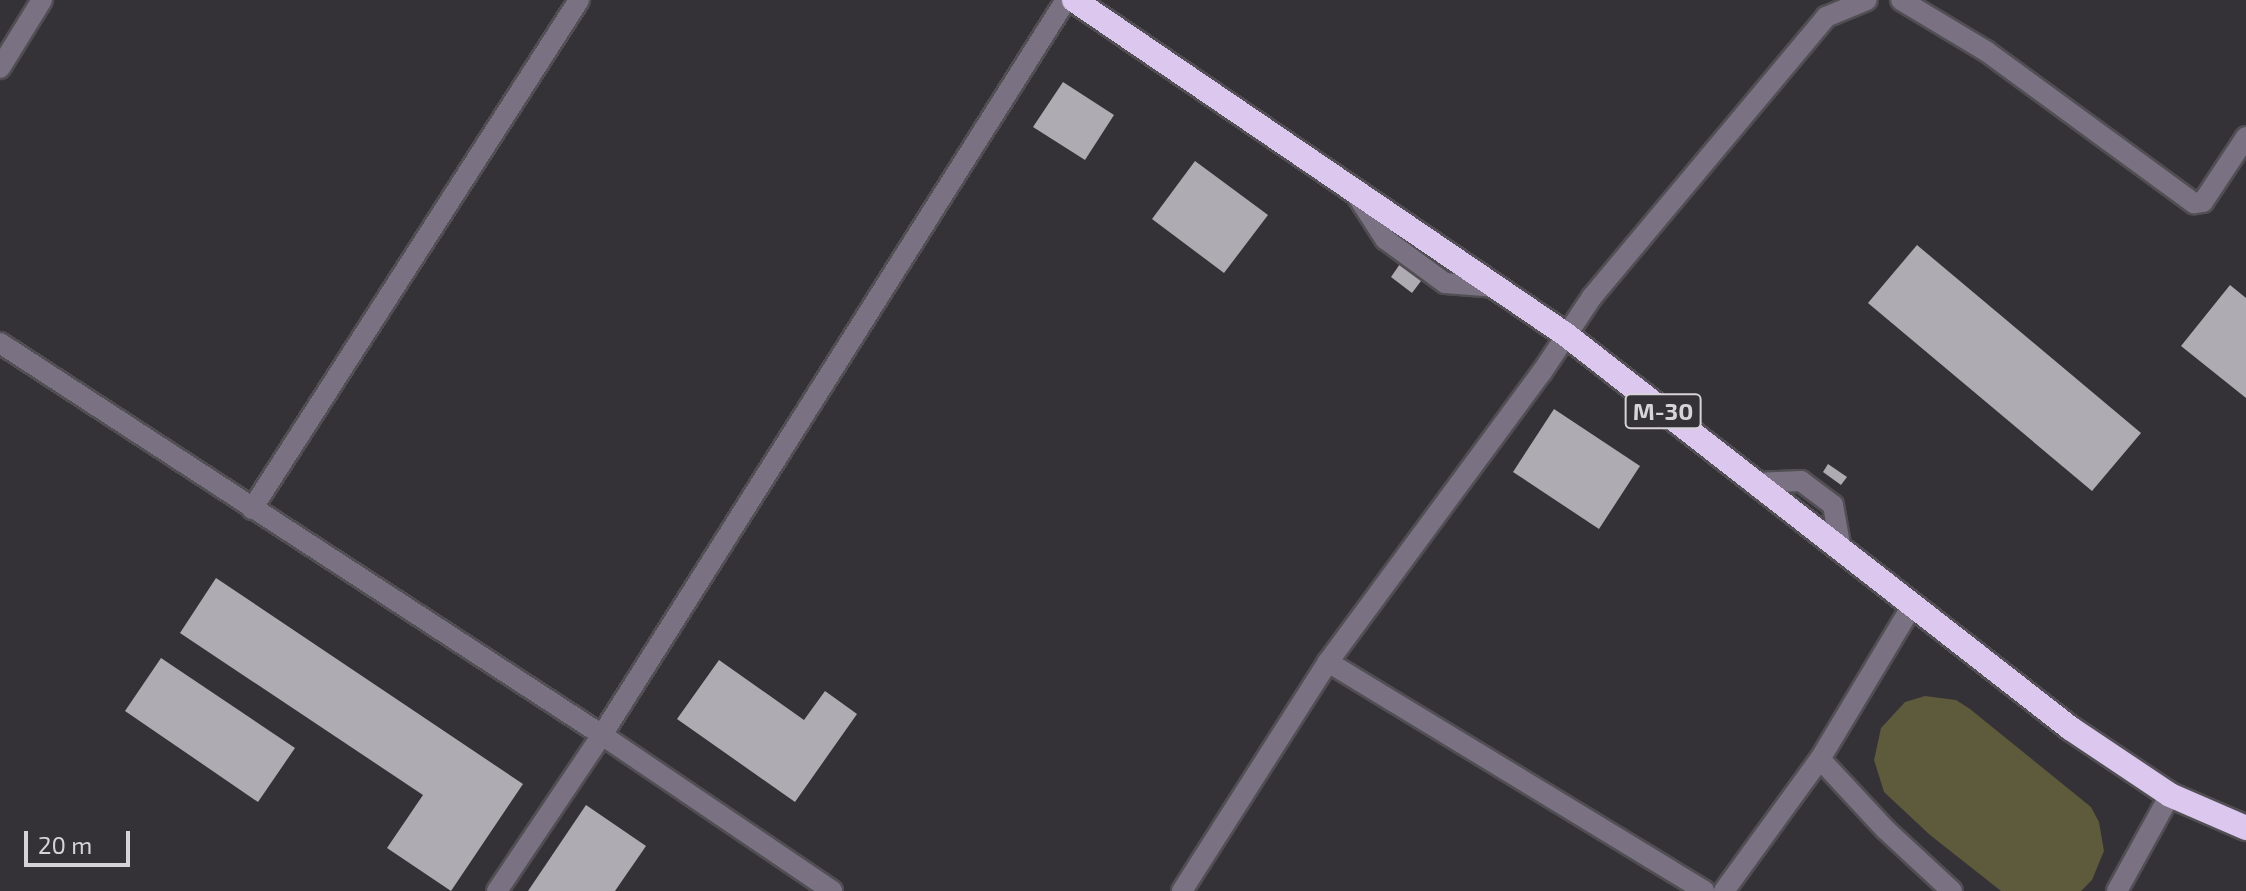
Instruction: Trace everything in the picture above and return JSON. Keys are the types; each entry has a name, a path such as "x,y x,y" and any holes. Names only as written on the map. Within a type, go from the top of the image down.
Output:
{"highway":[{"name":"М-30","path":"1074,0 1565,334 2070,728 2170,795 2246,828"}],"street":[{"path":"0,68 42,0"},
{"path":"252,509 579,0"},
{"path":"497,891 602,735 1066,0"},
{"path":"1182,891 1328,662 1542,372 1565,334 1826,17 1867,0"},
{"path":"1901,0 1986,51 2194,203 2203,202 2246,137"},
{"path":"0,343 602,735 832,891"},
{"path":"1724,891 1820,759 1912,606"},
{"path":"1328,662 1704,891"},
{"path":"1820,759 1885,829 1952,891"},
{"path":"2117,891 2170,795"}],"shaded area":[{"path":"1925,696 1956,700 1970,709 2091,807 2099,822 2104,851 2092,880 2081,891 2001,891 1930,835 1884,792 1874,760 1881,728 1905,702"}],"building":[{"path":"1063,82 1114,115 1085,160 1033,127"},
{"path":"1195,161 1268,215 1224,273 1152,219"},
{"path":"1917,245 2141,433 2092,491 1868,303"},
{"path":"1402,261 1424,277 1412,293 1391,277"},
{"path":"2230,285 2246,298 2246,398 2181,346"},
{"path":"1554,409 1640,466 1599,529 1513,472"},
{"path":"1828,464 1847,477 1841,485 1823,472"},
{"path":"216,578 523,784 451,891 387,848 423,795 180,633"},
{"path":"161,658 295,748 258,802 125,711"},
{"path":"719,660 804,720 825,691 857,714 795,802 677,719"},
{"path":"586,805 646,846 615,891 528,891"}]}
